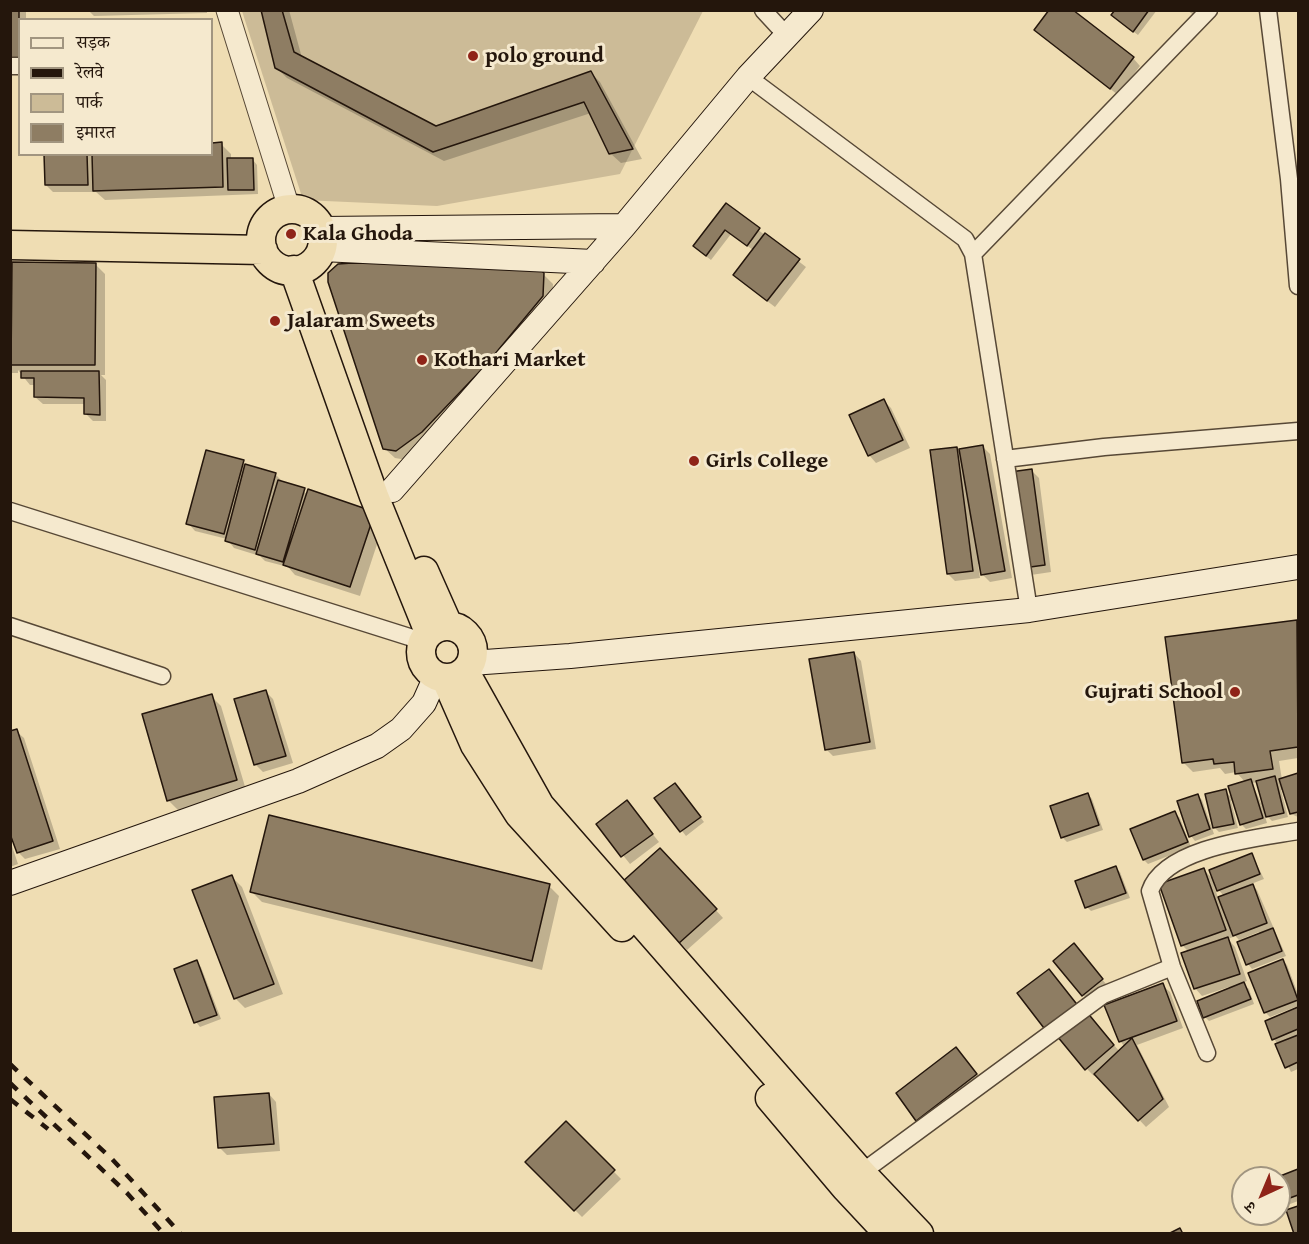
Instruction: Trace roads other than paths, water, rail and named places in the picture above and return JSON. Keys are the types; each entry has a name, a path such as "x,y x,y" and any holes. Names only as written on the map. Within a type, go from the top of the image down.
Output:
{"highway":[{"path":"312,253 286,270 272,263 262,242 268,219 289,208 312,216 312,253 374,496 433,633"},
{"path":"10,230 262,242"},
{"path":"10,245 262,242"},
{"path":"312,253 392,490 433,633 422,661 455,673 540,806 861,1173 919,1233"},
{"path":"433,633 458,627 472,643 474,653 455,673"},
{"path":"455,673 476,744 519,814 565,868 654,961 846,1188 889,1233"}],"main road":[{"path":"392,490 593,262 748,77 811,10"},
{"path":"312,253 624,226"},
{"path":"312,253 593,262"},
{"path":"10,883 298,781 377,747 401,729 455,673 570,656 1029,610 1299,567"}],"street":[{"path":"227,10 289,208"},
{"path":"763,10 787,36"},
{"path":"973,254 1209,10"},
{"path":"1268,10 1289,179 1299,285"},
{"path":"748,77 966,239 973,254 1029,610"},
{"path":"1005,459 1104,447 1299,431"},
{"path":"10,511 433,633"},
{"path":"10,626 162,676"},
{"path":"1207,1053 1172,967 1150,891 1154,881 1163,870 1231,843 1299,831"},
{"path":"861,1173 1103,995 1172,967"}],"railway":[{"path":"10,1064 112,1159 181,1234"},
{"path":"10,1083 127,1193 164,1234"},
{"path":"10,1099 48,1129"}],"place":[{"name":"polo ground","path":"473,56"},
{"name":"Kala Ghoda","path":"291,234"},
{"name":"Jalaram Sweets","path":"275,321"},
{"name":"Kothari Market","path":"422,360"},
{"name":"Girls College","path":"694,461"},
{"name":"Gujrati School","path":"1235,692"}]}
